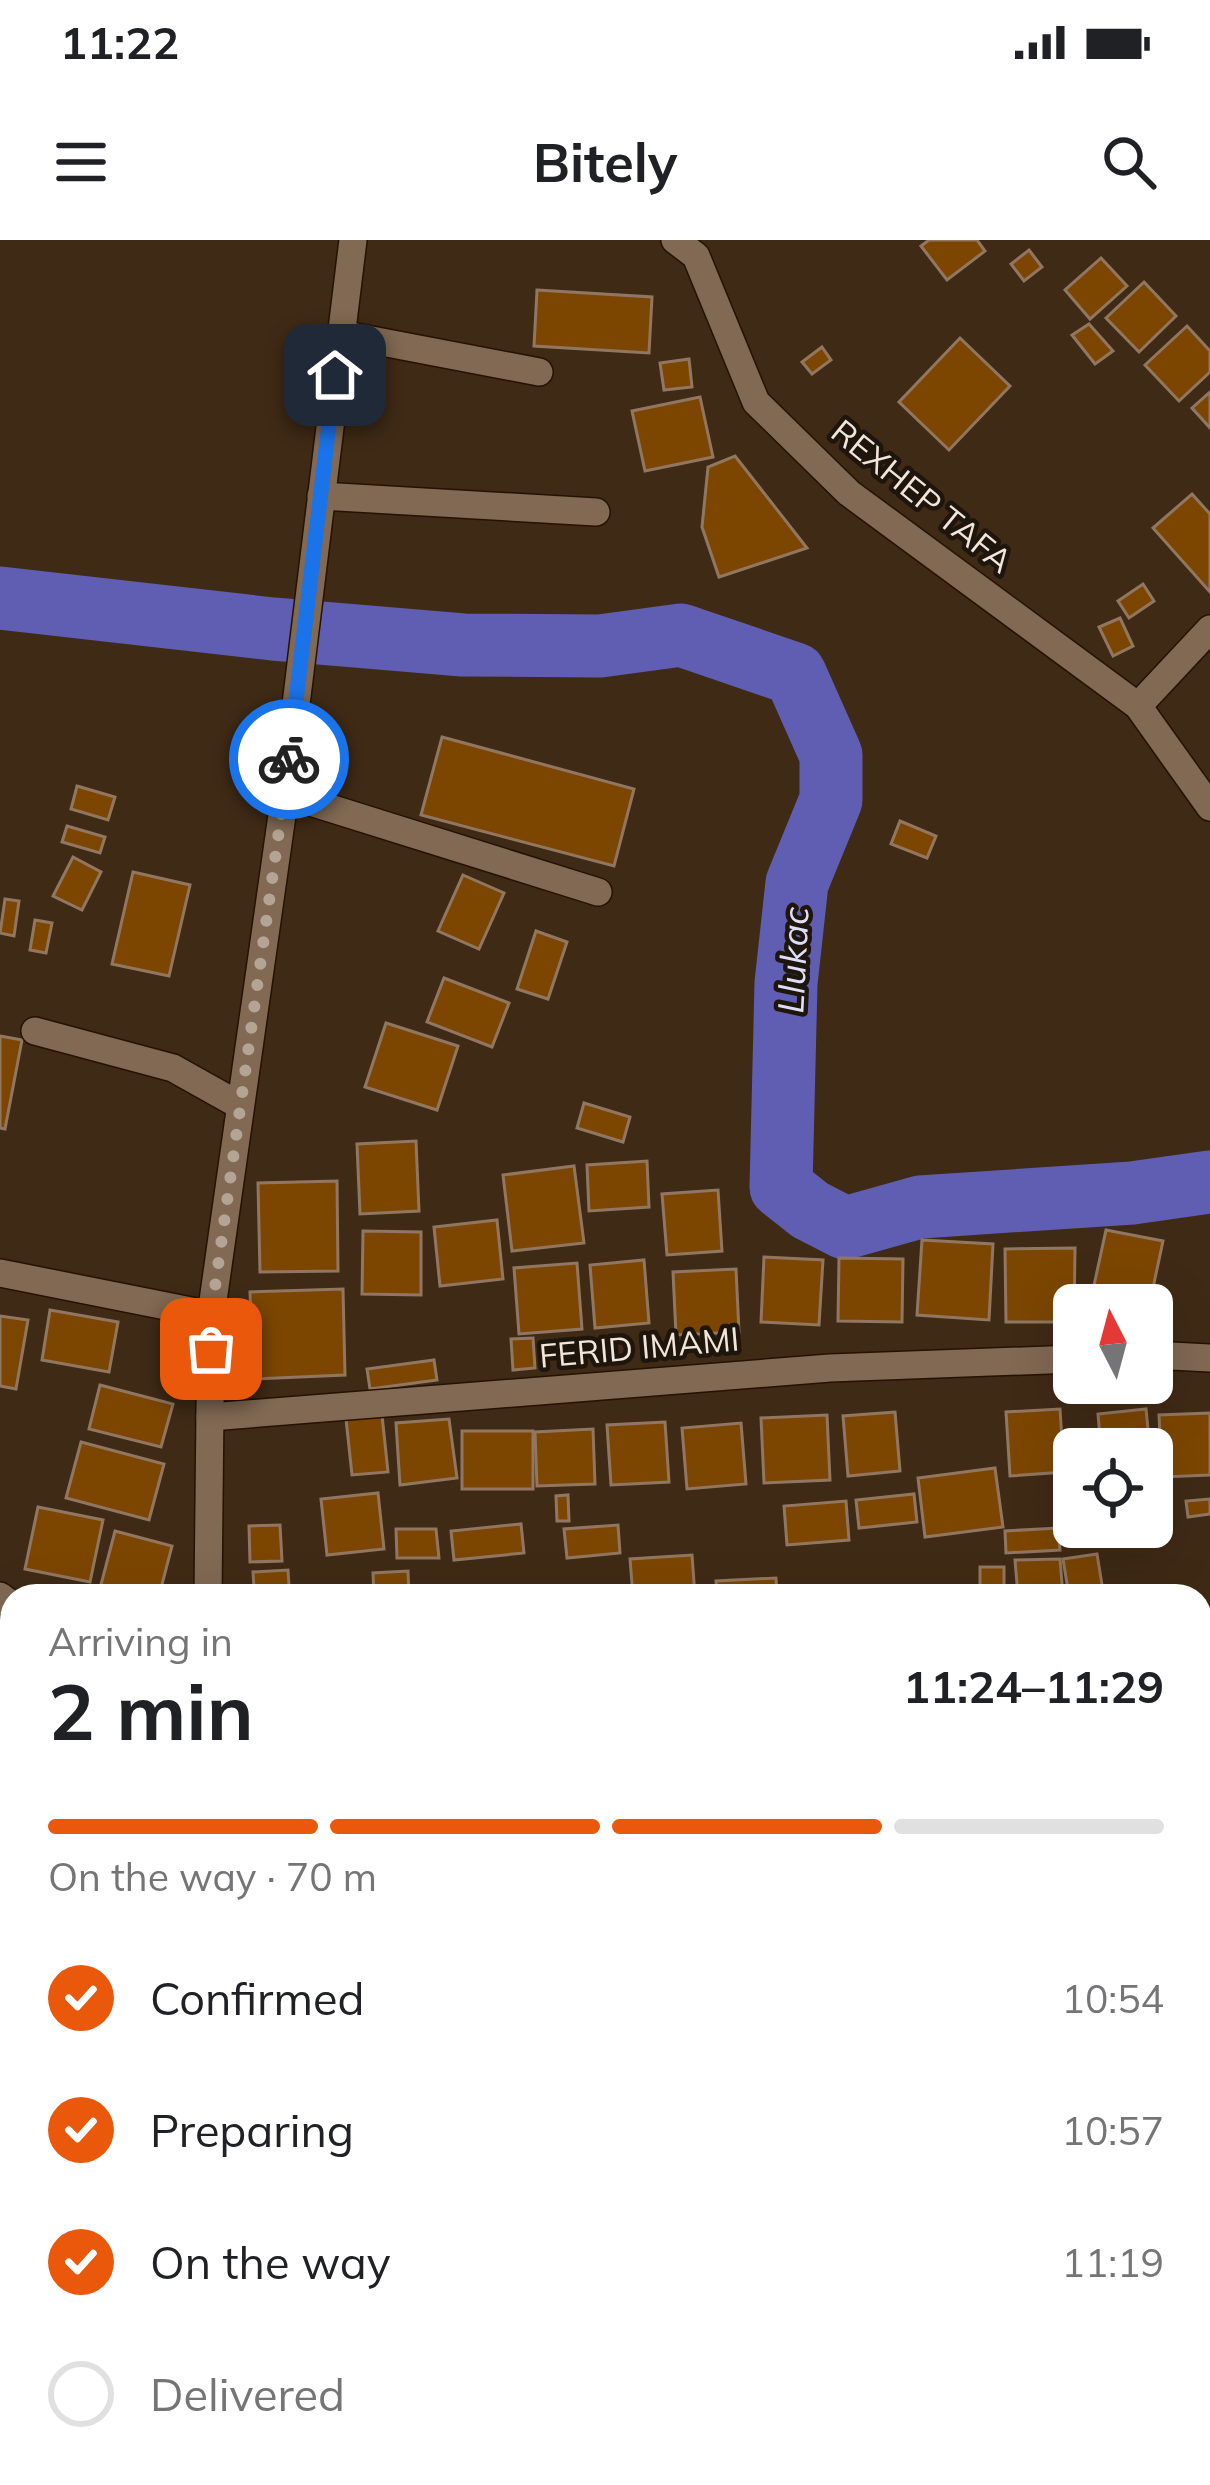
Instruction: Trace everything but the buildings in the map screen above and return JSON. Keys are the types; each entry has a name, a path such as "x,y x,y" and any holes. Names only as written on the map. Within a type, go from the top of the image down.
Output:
{"street":[{"path":"208,1584 211,1316 285,794 353,240"},
{"name":"REXHEP TAFA","path":"675,240 696,256 756,402 849,493 1138,706 1210,806"},
{"path":"340,334 539,372"},
{"path":"321,496 596,512"},
{"path":"1138,706 1210,629"},
{"path":"285,794 598,892"},
{"path":"35,1031 173,1068 238,1105"},
{"path":"0,1273 211,1316"},
{"path":"1173,1355 1210,1358"},
{"name":"FERID IMAMI","path":"211,1418 830,1368 1053,1360"}],"waterway":[{"name":"Llukac","path":"0,598 463,645 600,646 681,635 795,674 831,755 831,800 797,883 786,983 781,1187 810,1210 845,1228 920,1207 1132,1193 1210,1182"}],"way so far":[{"path":"211,1349 211,1316 238,1105 289,759"}],"route":[{"path":"289,759 335,375"}]}
